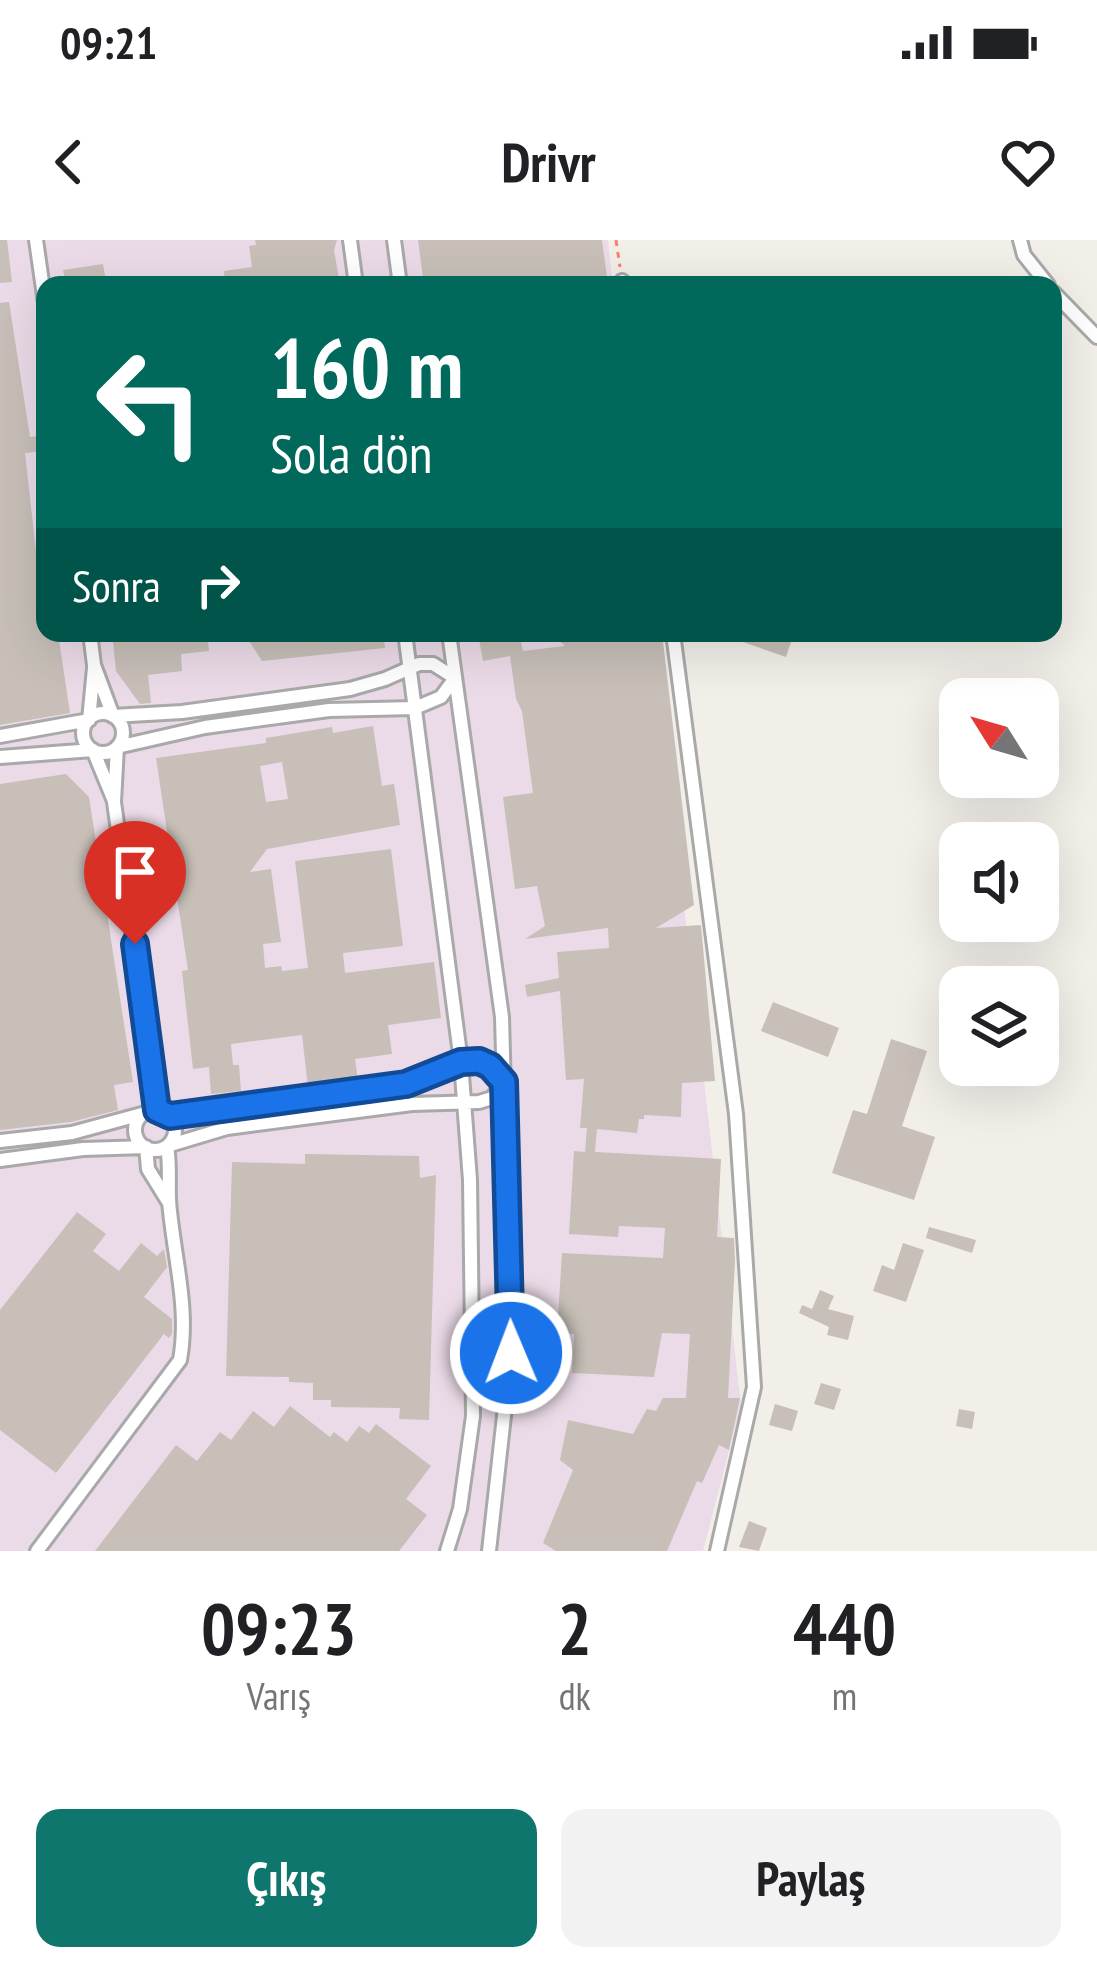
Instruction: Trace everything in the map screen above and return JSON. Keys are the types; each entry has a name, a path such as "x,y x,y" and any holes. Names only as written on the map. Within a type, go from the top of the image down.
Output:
{"street":[{"path":"36,240 41,276"},
{"path":"350,240 355,276"},
{"path":"394,240 399,276"},
{"path":"1020,240 1024,255 1041,276"},
{"path":"1062,301 1097,337"},
{"path":"91,642 94,665 84,736 114,802"},
{"path":"406,642 466,1104 473,1416 460,1509 447,1551"},
{"path":"449,642 502,1017 511,1353 488,1551"},
{"path":"674,642 736,1114 754,1387 717,1551"},
{"path":"0,736 89,720 98,714 182,712 350,688 410,666 433,664 455,678"},
{"path":"37,1551 180,1360 185,1329 169,1203 167,1146 175,1132 163,1113 114,802 117,747 123,732 94,665"},
{"path":"0,757 105,753 205,727 308,713 416,708 440,697 455,678"},
{"path":"0,1142 72,1133 142,1114 406,1084 461,1062 490,1066 504,1082"},
{"path":"0,1160 83,1149 167,1146 227,1128 412,1104 466,1104 492,1098 504,1082"},
{"path":"142,1114 135,1132 146,1147 148,1168 169,1203"}],"path":[{"path":"616,240 621,276"}],"shaded area":[{"path":"0,240 608,240 612,276 36,276 36,642 654,642 741,1405 703,1551 0,1551"}],"building":[{"path":"0,240 7,240 12,282 0,283"},
{"path":"255,240 337,240 338,276 224,276 224,271 252,267 249,246 256,245"},
{"path":"418,240 602,240 607,276 423,276"},
{"path":"103,264 105,276 64,276 63,270"},
{"path":"9,302 30,437 36,436 36,452 25,453 36,551 36,642 59,642 70,713 0,725 0,303"},
{"path":"113,642 208,642 209,651 181,654 182,671 148,675 151,703 140,704 116,671"},
{"path":"250,642 384,642 385,648 262,661"},
{"path":"479,642 521,642 523,651 565,646 560,642 663,642 694,905 656,928 701,925 715,1081 682,1083 681,1117 644,1115 637,1133 597,1129 595,1152 721,1159 717,1237 734,1238 735,1261 728,1398 740,1398 729,1450 719,1445 702,1483 697,1481 667,1551 556,1551 543,1543 573,1470 560,1460 568,1420 633,1434 647,1409 656,1411 663,1398 686,1398 690,1334 662,1333 654,1377 572,1373 574,1334 557,1333 562,1253 663,1258 665,1228 619,1226 618,1237 569,1234 574,1151 585,1152 587,1128 580,1128 584,1079 566,1080 560,991 527,997 525,985 559,978 557,952 609,948 608,928 525,939 545,926 537,886 515,889 503,797 533,793 522,711 510,656 483,661"},
{"path":"743,642 791,642 786,657"},
{"path":"373,726 382,786 394,784 400,825 267,849 250,872 271,869 281,942 263,944 265,968 308,968 295,861 391,849 403,946 343,953 345,973 434,962 441,1018 388,1025 392,1054 355,1059 358,1080 308,1087 302,1035 231,1044 241,1091 211,1094 209,1067 193,1069 182,971 188,970 156,758 266,743 266,738 332,727 333,733","holes":["282,762 288,799 266,802 260,766"]},
{"path":"66,774 89,797 133,1082 114,1085 118,1110 71,1122 0,1130 0,784"},
{"path":"773,1002 839,1028 828,1057 761,1031"},
{"path":"891,1039 927,1051 902,1126 935,1137 914,1200 832,1173 853,1110 867,1114"},
{"path":"305,1154 419,1156 420,1178 436,1175 429,1420 399,1419 400,1408 331,1407 331,1400 313,1400 313,1383 289,1382 289,1377 226,1376 232,1162 305,1164"},
{"path":"77,1212 106,1234 93,1251 119,1271 141,1243 157,1256 164,1249 167,1267 144,1297 172,1319 172,1334 169,1338 164,1334 56,1473 0,1430 0,1310"},
{"path":"929,1227 976,1240 972,1253 926,1238"},
{"path":"903,1243 924,1250 906,1302 873,1291 882,1265 894,1270"},
{"path":"820,1290 834,1296 828,1309 854,1316 848,1340 827,1335 829,1327 799,1313 802,1305 812,1309"},
{"path":"821,1383 841,1389 834,1410 814,1404"},
{"path":"775,1404 798,1411 792,1431 769,1425"},
{"path":"290,1406 330,1437 334,1432 347,1442 359,1426 369,1433 376,1424 431,1466 406,1499 427,1515 399,1551 95,1551 176,1445 197,1461 220,1432 231,1440 253,1411 274,1427"},
{"path":"959,1409 975,1412 972,1429 956,1426"},
{"path":"749,1521 767,1528 759,1551 739,1547"}],"route":[{"path":"135,944 157,1110 170,1116 406,1084 461,1062 490,1066 504,1082 511,1353"}]}
